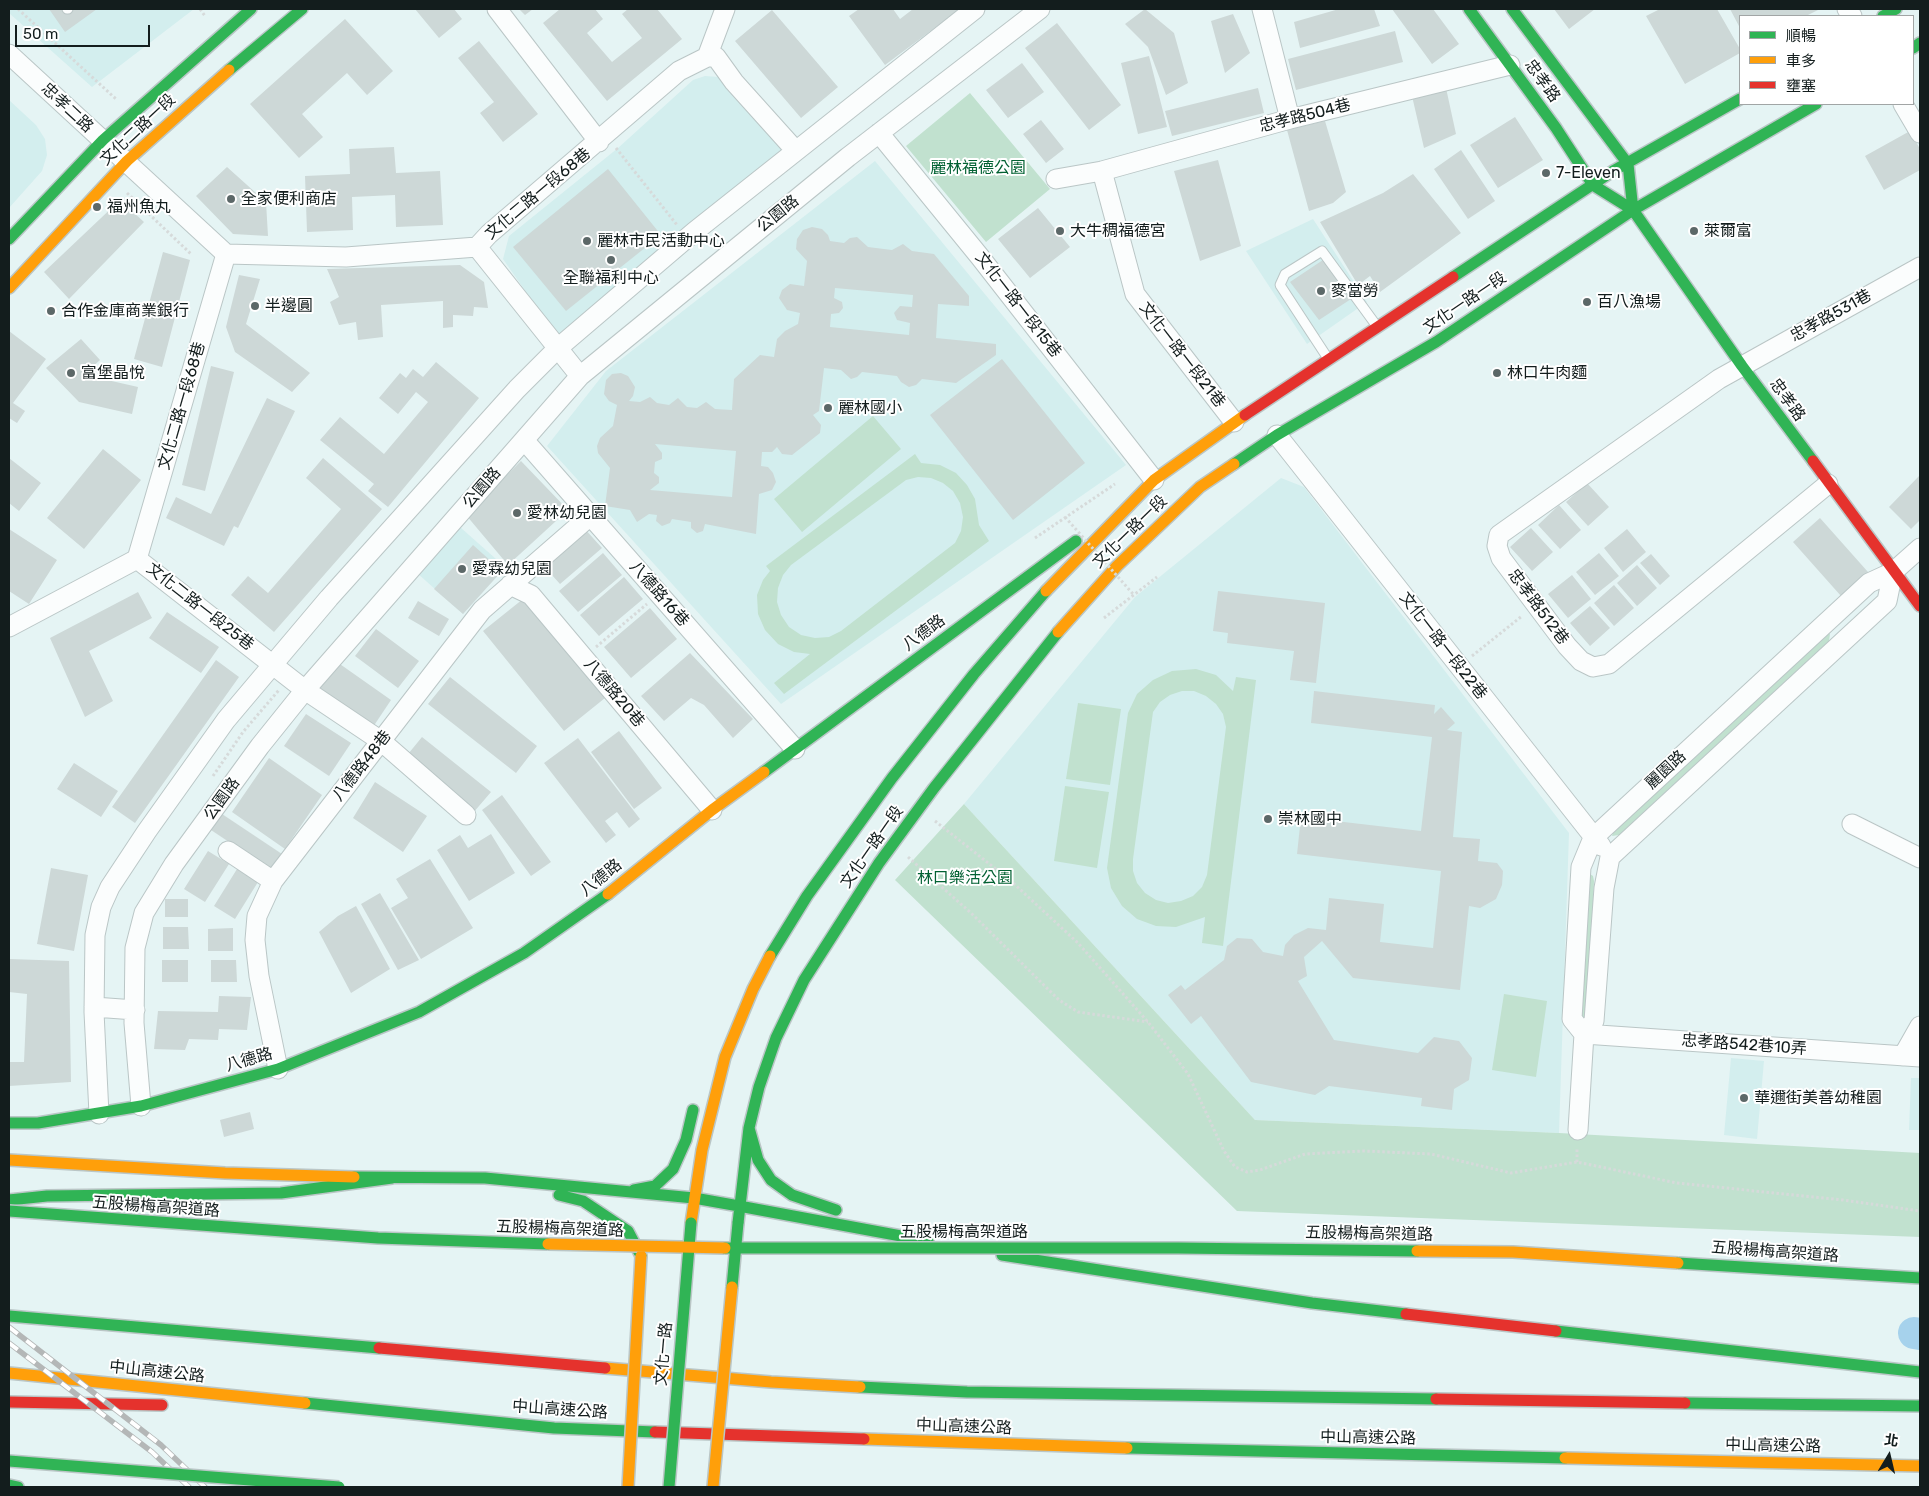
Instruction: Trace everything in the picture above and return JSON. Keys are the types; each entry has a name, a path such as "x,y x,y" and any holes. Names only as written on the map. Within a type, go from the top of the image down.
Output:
{"main road":[{"name":"文化二路一段","path":"9,239 103,140 251,9"},
{"name":"文化二路一段","path":"9,288 127,161 254,47 302,9"},
{"name":"忠孝路","path":"1470,9 1594,185 1633,210 1742,366 1920,606"},
{"name":"忠孝路","path":"1512,9 1628,164 1633,210"},
{"path":"1885,15 1896,9"},
{"name":"文化一路一段","path":"692,1222 694,1198 712,1104 738,1021 753,989 806,896 892,778 974,674 1038,599 1135,497 1154,480 1234,422 1594,185 1739,100"},
{"name":"文化一路一段","path":"713,1487 739,1206 749,1128 759,1087 776,1038 804,980 841,919 919,808 1052,638 1117,566 1200,487 1278,435 1436,342 1633,210 1814,105"},
{"name":"八德路","path":"9,1123 38,1123 141,1106 278,1069 418,1012 524,953 588,910 712,810 1135,497"},
{"path":"715,1050 753,989"},
{"path":"625,1191 655,1186 673,1169 686,1140 695,1102"},
{"path":"749,1128 758,1160 771,1180 792,1195 853,1214 934,1233"},
{"path":"9,1160 225,1173 392,1178 485,1178 694,1198 1050,1264 1312,1303 1920,1372"},
{"path":"9,1200 47,1196 281,1193 392,1178"},
{"path":"485,1178 583,1201 628,1231 641,1256 628,1487"},
{"name":"五股楊梅高架道路","path":"9,1211 93,1219 378,1238 651,1248 1178,1248 1513,1252 1920,1278"},
{"name":"文化一路","path":"670,1487 692,1222"},
{"path":"952,1236 1007,1248 1050,1264"},
{"path":"9,1310 52,1320"},
{"path":"9,1316 771,1382 967,1392 1920,1406"},
{"name":"中山高速公路","path":"9,1373 554,1428 1009,1445 1920,1466"},
{"path":"9,1402 172,1405"},
{"path":"212,1406 342,1408"},
{"path":"9,1461 339,1487"},
{"path":"9,1486 18,1487"}],"street":[{"path":"497,9 599,142"},
{"path":"725,9 707,57 716,57 734,82 796,151"},
{"path":"100,1114 94,1007 95,935 101,907 110,887 147,831 226,720 444,470 517,389 558,348 687,238 975,9"},
{"name":"公園路","path":"141,1106 135,1010 135,948 144,912 179,856 260,746 305,690 580,376 879,133 1040,9"},
{"path":"1262,9 1290,119"},
{"name":"忠孝二路","path":"9,54 127,161"},
{"name":"文化二路一段68巷","path":"138,559 226,254 346,257 477,247 489,234 599,142 679,71 707,57"},
{"name":"忠孝路504巷","path":"1056,179 1102,171 1290,119 1510,65"},
{"path":"1904,105 1920,133"},
{"name":"文化一路一段15巷","path":"879,133 980,257 1154,480"},
{"path":"127,161 226,254"},
{"name":"文化一路一段21巷","path":"1102,171 1135,294 1234,422"},
{"name":"文化二路一段68巷","path":"477,247 580,376"},
{"name":"忠孝路531巷","path":"1742,366 1920,266"},
{"name":"忠孝路512巷","path":"1742,366 1712,384 1498,535 1496,546 1501,558 1581,661 1593,667 1609,664 1828,484"},
{"name":"文化一路一段22巷","path":"1278,435 1593,838 1610,857"},
{"name":"八德路16巷","path":"524,440 795,749"},
{"name":"八德路48巷","path":"278,1069 259,976 255,940 257,916 273,881 482,610 590,516"},
{"name":"麗園路","path":"1584,1034 1572,1019 1581,867 1593,838 1869,583 1893,572 1920,548"},
{"name":"文化二路一段25巷","path":"9,627 138,559 305,690 381,741 466,815"},
{"name":"麗園路","path":"1610,857 1886,601 1893,572"},
{"name":"八德路20巷","path":"510,585 531,595 712,810"},
{"path":"1852,824 1920,858"},
{"path":"228,851 273,881"},
{"path":"1578,1130 1584,1034 1594,1020 1604,888 1610,857"},
{"path":"94,1007 135,1010"},
{"path":"1912,1056 1920,1026"},
{"name":"忠孝路542巷10弄","path":"1584,1034 1912,1056"}],"lane":[{"path":"1329,360 1280,285 1284,274 1322,251 1378,327"}],"path":[{"path":"18,9 116,99"},
{"path":"200,9 206,16"},
{"path":"599,142 618,148 687,238"},
{"path":"123,189 192,254"},
{"path":"1035,538 1092,498"},
{"path":"1065,517 1134,594"},
{"path":"1104,618 1157,577"},
{"path":"583,657 659,594"},
{"path":"1459,667 1536,604"},
{"path":"919,808 1011,881 1078,943 1148,1022 1188,1074 1224,1151 1235,1167 1248,1172 1305,1154 1364,1151 1431,1154 1511,1173 1577,1162 1677,1183 1843,1200 1920,1211"},
{"path":"893,844 971,913 1059,1000 1078,1012 1148,1022"}],"shaded area":[{"path":"9,9 194,9 92,87 9,13"},
{"path":"705,76 719,77 792,147 559,339 503,259 509,236 618,148 693,80"},
{"path":"9,100 36,125 45,139 47,155 42,171 9,208"},
{"name":"麗林國小","path":"875,161 1126,465 781,704 547,446 606,371"},
{"path":"1313,219 1367,302 1307,344 1246,251"},
{"name":"崇林國中","path":"1281,478 1304,487 1569,833 1559,1133 1255,1120 964,804 1135,597"},
{"name":"愛霖幼兒園","path":"460,527 505,567 463,614 417,573"},
{"name":"華邇街美善幼稚園","path":"1731,1058 1764,1061 1757,1139 1724,1135"},
{"path":"1911,1078 1920,1078 1920,1130 1909,1130"}],"green space":[{"name":"麗林福德公園","path":"970,93 1050,189 986,242 906,146"},
{"path":"873,416 901,449 802,532 774,499"},
{"path":"915,454 921,463 940,465 956,473 967,485 975,499 979,525 989,541 784,694 774,683 810,654 794,652 778,644 765,630 758,614 757,595 763,580 770,571 766,566","holes":["918,477 931,478 943,483 953,491 960,503 963,517 961,531 955,543 841,631 829,637 815,638 801,635 789,627 781,615 777,602 778,588 783,575 791,565 906,480"]},
{"path":"1830,634 1829,641 1619,835 1612,836 1614,830 1823,635"},
{"path":"1196,669 1216,675 1233,691 1236,677 1256,680 1223,946 1202,943 1205,917 1176,927 1156,926 1137,919 1122,906 1111,888 1107,868 1128,713 1137,694 1153,680 1172,671","holes":["1182,691 1194,691 1206,696 1216,704 1223,714 1226,727 1207,875 1202,887 1193,896 1181,901 1168,903 1156,900 1145,893 1137,883 1133,871 1133,859 1153,712 1160,702 1170,695"]},
{"path":"1078,703 1121,709 1110,785 1066,779"},
{"path":"1065,786 1109,792 1097,868 1054,861"},
{"name":"林口樂活公園","path":"964,804 1255,1120 1559,1133 1920,1153 1920,1237 1237,1211 895,880"},
{"path":"1590,874 1593,876 1594,881 1589,1014 1582,1021 1579,1012"},
{"path":"1504,994 1547,1001 1536,1077 1492,1070"}],"building":[{"path":"49,9 97,9 65,32"},
{"path":"415,9 454,9 462,19 439,38"},
{"path":"519,9 533,9 525,15"},
{"path":"560,9 595,9 603,19 587,33 612,62 642,38 622,14 628,9 657,9 682,39 607,101 543,23"},
{"path":"859,9 893,9 900,19 913,9 960,9 885,65 849,16"},
{"path":"1145,9 1174,33 1188,83 1166,95 1148,47 1125,24"},
{"path":"1339,9 1374,9 1380,26 1300,48 1294,22"},
{"path":"1392,9 1433,9 1459,44 1432,64"},
{"path":"1554,9 1595,9 1569,29"},
{"path":"1660,9 1717,9 1739,47 1739,54 1685,84 1646,16"},
{"path":"1730,9 1820,9 1808,15 1739,15 1739,26"},
{"path":"772,10 838,87 801,118 735,41"},
{"path":"1233,14 1250,53 1225,73 1211,21"},
{"path":"345,19 393,71 367,95 347,73 302,114 323,137 299,158 250,104"},
{"path":"1057,23 1121,105 1089,130 1025,48"},
{"path":"1395,31 1403,62 1296,90 1288,59"},
{"path":"479,41 538,114 503,142 480,113 494,102 458,58"},
{"path":"1149,56 1167,127 1138,134 1121,63"},
{"path":"1022,63 1044,92 1008,118 986,90"},
{"path":"1258,88 1264,113 1172,136 1165,111"},
{"path":"1446,88 1456,134 1424,148 1412,96"},
{"path":"1515,117 1543,160 1498,188 1470,145"},
{"path":"1041,120 1064,149 1046,163 1023,134"},
{"path":"1325,121 1346,192 1333,203 1309,211 1287,130"},
{"path":"1910,131 1920,149 1920,170 1884,190 1865,156"},
{"path":"394,147 396,173 440,171 443,225 396,227 395,195 352,197 353,230 307,232 305,176 350,174 349,149"},
{"path":"1461,150 1495,201 1468,219 1434,169"},
{"path":"1218,160 1241,246 1200,261 1174,171"},
{"name":"全家便利商店","path":"227,167 266,202 268,236 233,234 196,196"},
{"name":"麗林市民活動中心","path":"608,169 661,235 566,311 513,247"},
{"path":"1413,174 1461,233 1380,292 1370,276 1358,285 1320,222 1383,193"},
{"path":"120,200 144,222 69,299 44,272"},
{"path":"1038,208 1070,247 1030,278 998,239"},
{"path":"812,227 822,229 828,235 830,241 844,243 850,238 857,237 868,247 892,250 903,244 912,251 934,254 969,296 969,306 938,304 936,338 996,344 996,355 956,383 922,379 916,385 909,387 901,382 897,376 862,372 857,377 851,379 841,370 824,368 819,411 813,415 821,425 820,433 792,455 782,454 777,447 772,452 762,452 761,466 768,467 773,473 776,482 772,490 759,494 756,534 705,524 703,531 697,533 691,528 691,522 672,519 670,523 662,526 656,521 657,515 649,514 637,522 630,510 605,506 610,468 598,453 597,446 600,438 613,426 617,405 609,401 604,394 606,380 612,374 621,373 628,376 635,387 633,396 629,401 640,402 650,397 657,403 669,405 678,398 687,407 697,408 706,402 715,409 732,410 734,379 760,355 774,357 777,339 785,331 798,324 800,313 787,310 779,298 782,290 790,284 804,286 807,261 796,249 797,239 803,230","holes":["835,288 913,295 912,307 900,306 894,313 897,320 910,323 909,335 830,327 831,314 839,313 843,308 842,302 834,298","655,444 736,451 732,497 650,490 659,483 659,477 654,473 655,462 662,459 662,453"]},
{"path":"163,252 190,260 162,367 134,359"},
{"name":"麥當勞","path":"1323,260 1351,299 1319,320 1290,282"},
{"path":"460,265 484,282 488,308 474,307 473,316 453,315 453,327 443,328 443,301 381,305 383,337 358,340 356,322 339,325 330,302 339,297 327,269"},
{"path":"239,275 260,279 246,324 310,373 292,392 235,352 226,327"},
{"path":"9,331 46,359 13,403 25,411 17,423 9,418"},
{"name":"富堡晶悅","path":"81,339 100,360 89,370 94,377 138,387 132,414 79,402 46,368"},
{"path":"1002,359 1085,463 1013,520 930,415"},
{"path":"436,362 479,398 388,507 368,491 374,484 320,440 340,417 384,454 428,402 416,392 398,414 379,398 400,373 406,378 413,369 423,377"},
{"path":"211,366 234,372 205,491 182,485"},
{"path":"267,398 295,411 238,528 234,526 224,546 166,518 176,497 211,514"},
{"path":"103,449 141,480 84,549 47,518"},
{"path":"9,458 41,483 19,511 9,503"},
{"path":"323,458 382,509 274,632 231,595 248,576 268,593 341,509 306,478"},
{"name":"愛林幼兒園","path":"521,461 568,510 508,565 466,515"},
{"path":"1920,475 1920,520 1911,529 1889,507"},
{"path":"1587,483 1609,507 1588,526 1566,502"},
{"path":"1559,505 1581,530 1560,549 1538,525"},
{"path":"1820,518 1868,572 1841,596 1793,542"},
{"path":"584,528 602,548 560,584 542,564"},
{"path":"1531,528 1553,552 1532,571 1510,547"},
{"path":"9,529 57,560 29,604 9,591"},
{"path":"1627,529 1646,552 1623,572 1604,548"},
{"path":"473,545 502,571 463,614 434,589"},
{"path":"603,553 622,575 578,612 559,591"},
{"path":"1599,553 1619,576 1595,595 1576,572"},
{"path":"1651,554 1670,576 1660,585 1640,563"},
{"path":"1637,565 1657,588 1637,606 1617,583"},
{"path":"1572,575 1591,599 1568,618 1548,594"},
{"path":"624,577 643,599 599,636 580,615"},
{"path":"1614,585 1634,608 1614,626 1594,603"},
{"path":"1218,591 1325,603 1316,683 1290,680 1294,651 1227,643 1228,633 1213,631"},
{"path":"138,592 152,618 89,651 113,701 85,717 50,638"},
{"path":"523,599 605,698 564,731 483,631"},
{"path":"418,601 449,619 439,636 408,618"},
{"path":"1590,606 1610,628 1590,646 1570,623"},
{"path":"650,608 677,639 631,678 604,647"},
{"path":"167,612 219,647 201,673 149,638"},
{"path":"376,629 419,661 398,688 355,656"},
{"path":"690,653 753,719 733,738 704,705 691,698 664,721 641,696"},
{"path":"216,660 239,677 135,823 112,807"},
{"path":"337,662 391,700 373,727 319,689"},
{"path":"450,677 537,746 516,773 428,704"},
{"path":"1314,691 1435,705 1434,714 1441,707 1455,723 1447,730 1462,732 1453,837 1480,839 1478,861 1497,863 1503,871 1502,885 1496,899 1480,908 1469,906 1460,990 1353,978 1322,941 1304,957 1307,976 1298,981 1334,1040 1418,1053 1434,1037 1459,1041 1472,1058 1469,1080 1454,1089 1452,1110 1421,1106 1422,1098 1329,1086 1315,1095 1251,1082 1201,1016 1191,1024 1168,995 1181,985 1185,990 1224,960 1227,946 1237,938 1252,939 1263,952 1283,956 1285,945 1294,935 1308,928 1326,930 1329,898 1384,904 1380,942 1433,948 1441,871 1297,854 1301,817 1421,831 1432,737 1311,723"},
{"path":"306,714 351,743 329,776 284,746"},
{"path":"619,731 662,788 634,809 591,752"},
{"path":"422,737 491,792 473,813 404,759"},
{"path":"578,738 640,819 629,828 617,812 605,821 616,835 606,843 544,763"},
{"path":"269,758 322,795 285,849 232,812"},
{"path":"74,763 118,791 101,817 57,789"},
{"path":"375,782 427,816 403,852 353,818"},
{"path":"502,795 551,862 531,876 482,810"},
{"path":"222,814 282,854 271,870 211,830"},
{"path":"491,834 515,873 469,901 437,850 460,835 468,848"},
{"path":"208,851 229,864 205,902 184,889"},
{"path":"430,859 473,928 421,959 391,908 408,898 396,879"},
{"path":"51,868 88,875 74,951 37,944"},
{"path":"237,869 258,882 235,919 214,906"},
{"path":"380,893 419,960 398,970 361,904"},
{"path":"165,899 188,899 188,917 165,917"},
{"path":"356,906 390,969 351,993 319,932 338,916"},
{"path":"163,927 188,927 189,949 163,949"},
{"path":"233,928 233,951 208,951 208,929"},
{"path":"9,959 69,961 71,1082 9,1086 9,1062 24,1062 27,994 9,992"},
{"path":"162,960 188,960 188,982 162,982"},
{"path":"211,960 236,960 237,982 211,982"},
{"path":"219,996 251,997 247,1030 219,1029 218,1040 189,1039 185,1050 154,1049 158,1011 218,1012"},
{"path":"250,1112 254,1129 224,1137 220,1120"}],"waterway":[{"path":"1914,1333 1920,1334"}],"railway":[{"path":"9,1327 161,1445 205,1487"},
{"path":"9,1343 152,1452 189,1487"}],"traffic: fast":[{"path":"9,239 103,140 251,9"},
{"path":"229,70 302,9"},
{"path":"1469,9 1556,128 1593,185 1633,210 1742,366 1813,461"},
{"path":"1512,9 1628,164 1633,210"},
{"path":"1885,15 1896,9"},
{"path":"1914,47 1920,43"},
{"path":"1453,277 1613,171 1739,100"},
{"path":"1234,464 1277,435 1436,342 1633,210 1814,105"},
{"path":"764,772 1076,541"},
{"path":"770,956 807,896 892,778 974,674 1046,591"},
{"path":"738,1223 749,1128 759,1087 776,1038 804,980 879,863 934,788 1058,632"},
{"path":"9,1123 38,1123 141,1106 278,1069 419,1012 524,953 608,894"},
{"path":"634,1190 655,1186 673,1169 686,1140 693,1110"},
{"path":"749,1128 758,1160 771,1180 792,1195 836,1210"},
{"path":"354,1177 485,1178 694,1198 739,1206"},
{"path":"9,1200 47,1196 281,1193 392,1178"},
{"path":"559,1195 583,1201 628,1231 641,1256"},
{"path":"739,1206 928,1241"},
{"path":"9,1211 378,1238 548,1244"},
{"path":"669,1487 691,1223"},
{"path":"732,1287 738,1223"},
{"path":"725,1248 1178,1248 1417,1251"},
{"path":"1002,1255 1312,1303 1406,1314"},
{"path":"1678,1263 1920,1278"},
{"path":"9,1316 379,1348"},
{"path":"1556,1331 1920,1372"},
{"path":"860,1387 967,1392 1436,1399"},
{"path":"305,1403 554,1428 655,1432"},
{"path":"1685,1403 1920,1406"},
{"path":"1127,1448 1565,1458"},
{"path":"9,1461 339,1487"},
{"path":"9,1485 18,1487"}],"traffic: slow":[{"path":"9,288 127,161 229,70"},
{"path":"1046,591 1154,480 1245,415"},
{"path":"1058,632 1117,566 1200,487 1234,464"},
{"path":"608,894 712,810 764,772"},
{"path":"691,1223 702,1150 725,1057 753,989 770,956"},
{"path":"9,1160 225,1173 354,1177"},
{"path":"548,1244 725,1248"},
{"path":"1417,1251 1513,1252 1678,1263"},
{"path":"628,1487 641,1256"},
{"path":"713,1487 732,1287"},
{"path":"605,1368 771,1382 860,1387"},
{"path":"9,1373 305,1403"},
{"path":"864,1439 1127,1448"},
{"path":"1565,1458 1920,1466"}],"traffic: jam":[{"path":"1245,415 1453,277"},
{"path":"1813,461 1920,606"},
{"path":"1406,1314 1556,1331"},
{"path":"379,1348 605,1368"},
{"path":"1436,1399 1685,1403"},
{"path":"9,1402 162,1405"},
{"path":"655,1432 864,1439"}],"place":[{"name":"7-Eleven","path":"1546,173"},
{"name":"全家便利商店","path":"231,199"},
{"name":"福州魚丸","path":"97,207"},
{"name":"大牛稠福德宮","path":"1060,231"},
{"name":"萊爾富","path":"1694,231"},
{"name":"麗林市民活動中心","path":"587,241"},
{"name":"全聯福利中心","path":"611,260"},
{"name":"麥當勞","path":"1321,291"},
{"name":"百八漁場","path":"1587,302"},
{"name":"半邊圓","path":"255,306"},
{"name":"合作金庫商業銀行","path":"51,311"},
{"name":"富堡晶悅","path":"71,373"},
{"name":"林口牛肉麵","path":"1497,373"},
{"name":"麗林國小","path":"828,408"},
{"name":"愛林幼兒園","path":"517,513"},
{"name":"愛霖幼兒園","path":"462,569"},
{"name":"崇林國中","path":"1268,819"},
{"name":"華邇街美善幼稚園","path":"1744,1098"}]}
